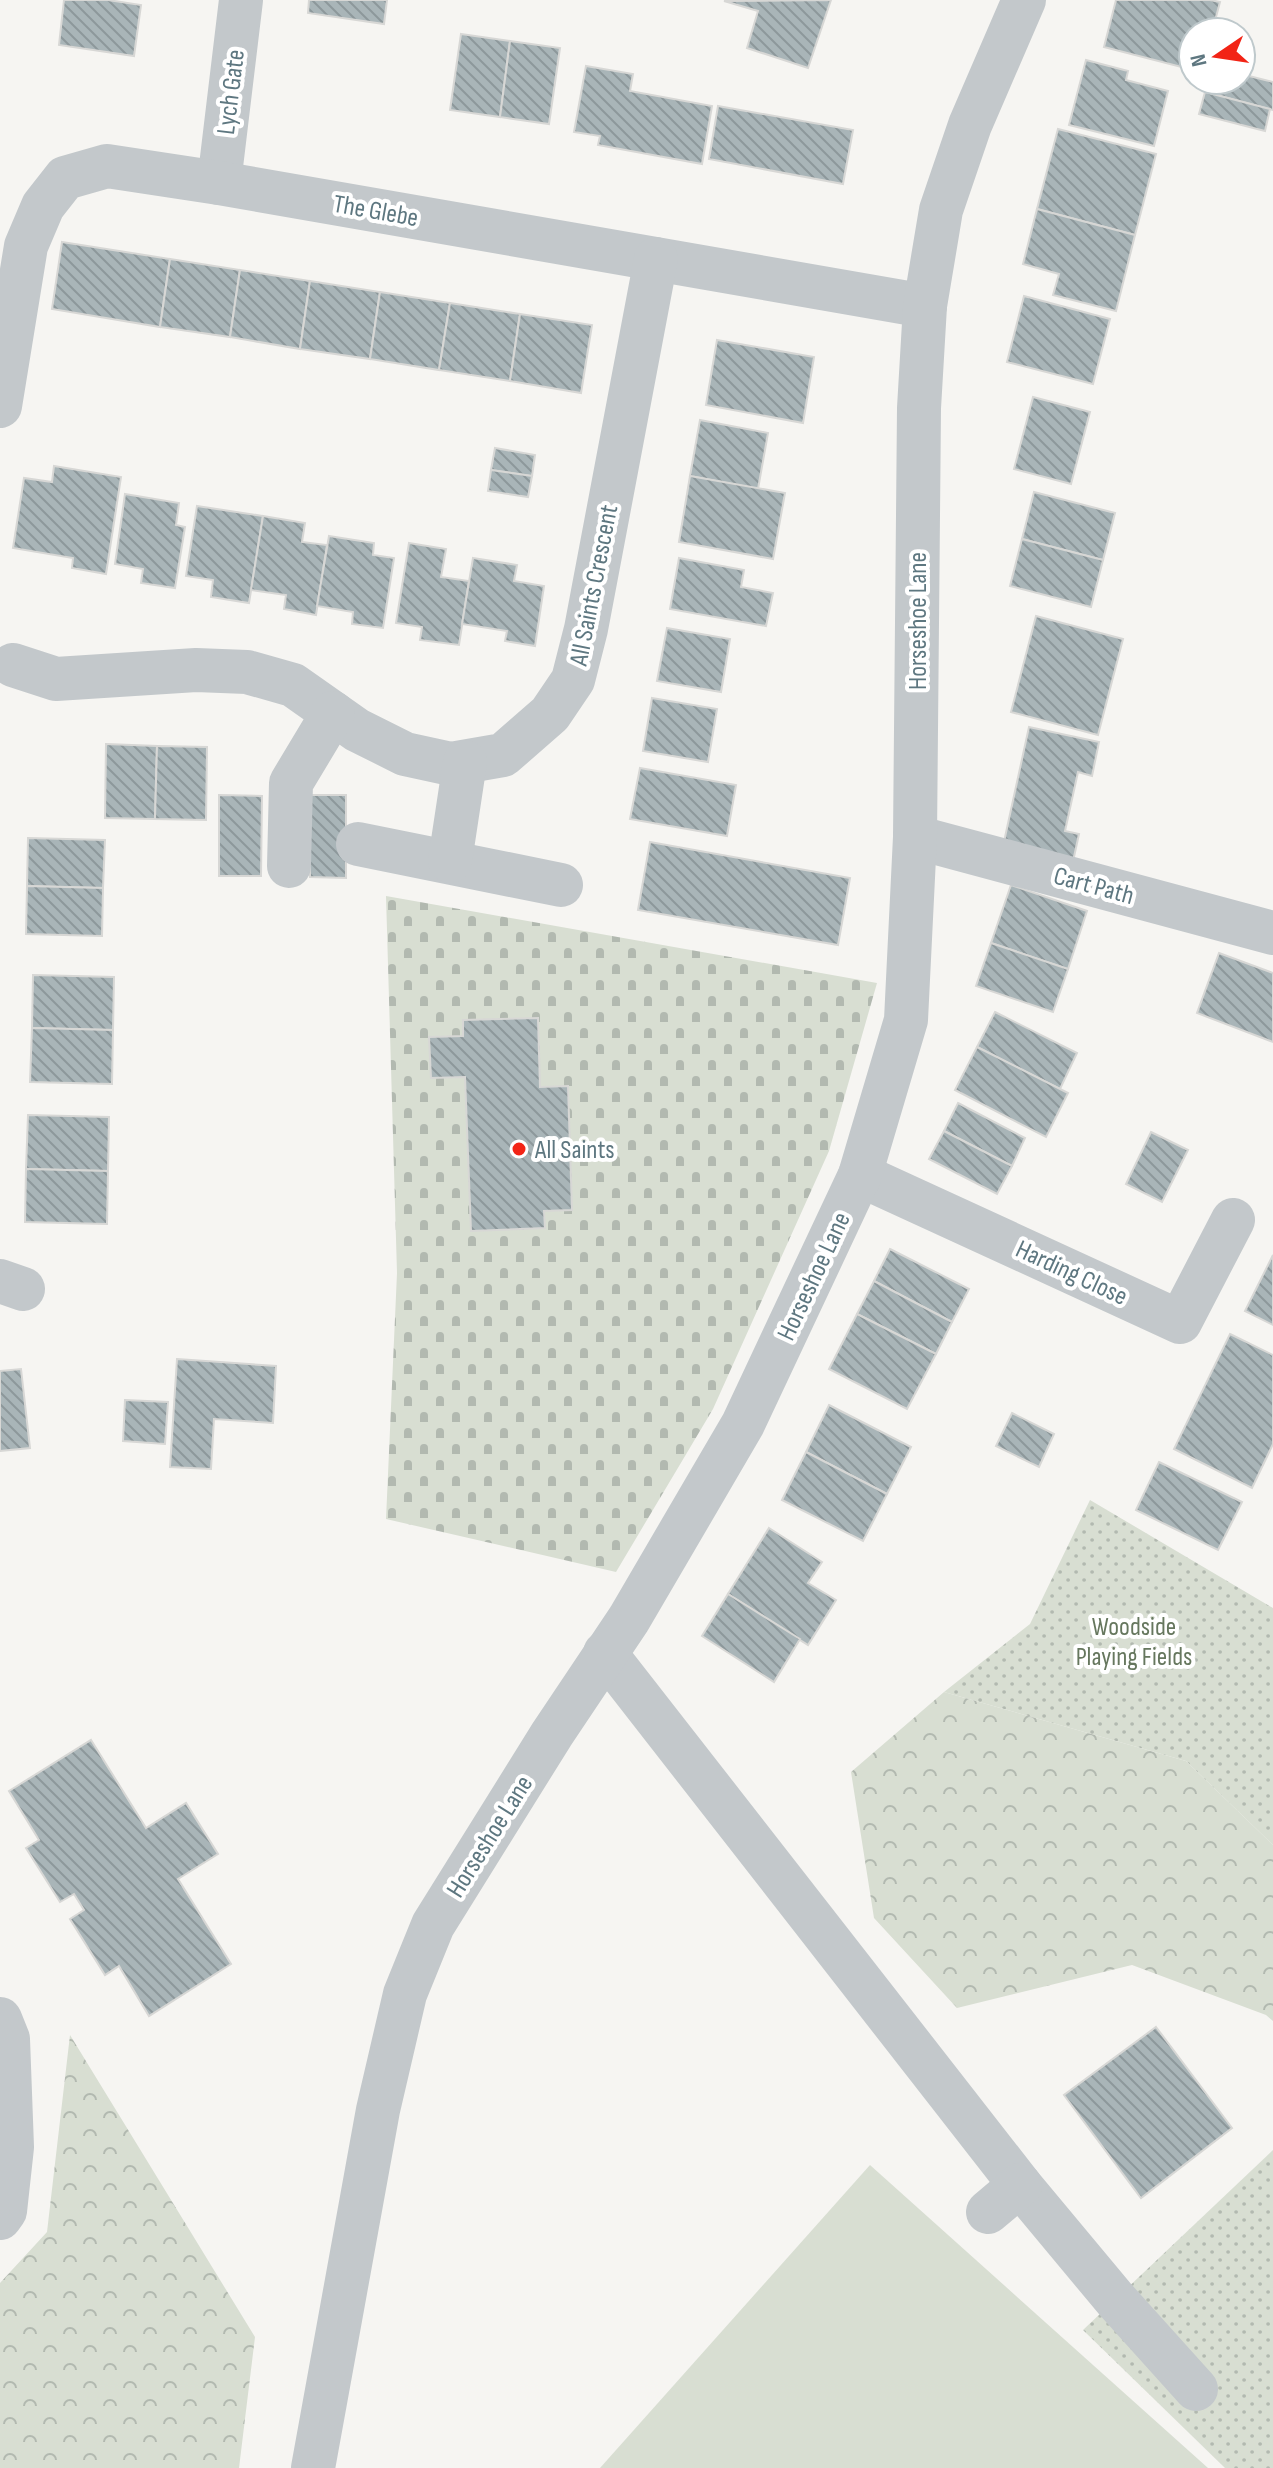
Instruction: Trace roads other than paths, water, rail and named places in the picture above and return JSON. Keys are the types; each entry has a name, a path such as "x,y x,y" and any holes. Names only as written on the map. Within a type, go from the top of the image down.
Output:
{"street":[{"name":"Lych Gate","path":"219,183 241,0"},
{"name":"Horseshoe Lane","path":"313,2468 378,2110 405,1994 433,1925 629,1619 743,1424 860,1175 906,1020 915,837 919,408 925,306 941,210 970,125 1024,0"},
{"name":"The Glebe","path":"0,406 26,246 43,206 65,178 107,166 925,306"},
{"name":"All Saints Crescent","path":"4,665 56,679 196,670 247,672 293,685 357,730 405,754 451,764 503,755 550,714 573,680 586,629 656,259"},
{"path":"289,866 291,783 333,713"},
{"path":"450,861 465,762"},
{"name":"Cart Path","path":"915,837 1273,933"},
{"path":"358,844 561,885"},
{"name":"Harding Close","path":"860,1175 1180,1322 1233,1220"},
{"path":"605,1653 1004,2198 1115,2299 1196,2389"},
{"path":"0,2019 8,2039 12,2147 5,2211 0,2218"}],"place":[{"name":"All Saints","path":"519,1149"}],"park label":[{"name":"Woodside Playing Fields","path":"1134,1641"}]}
